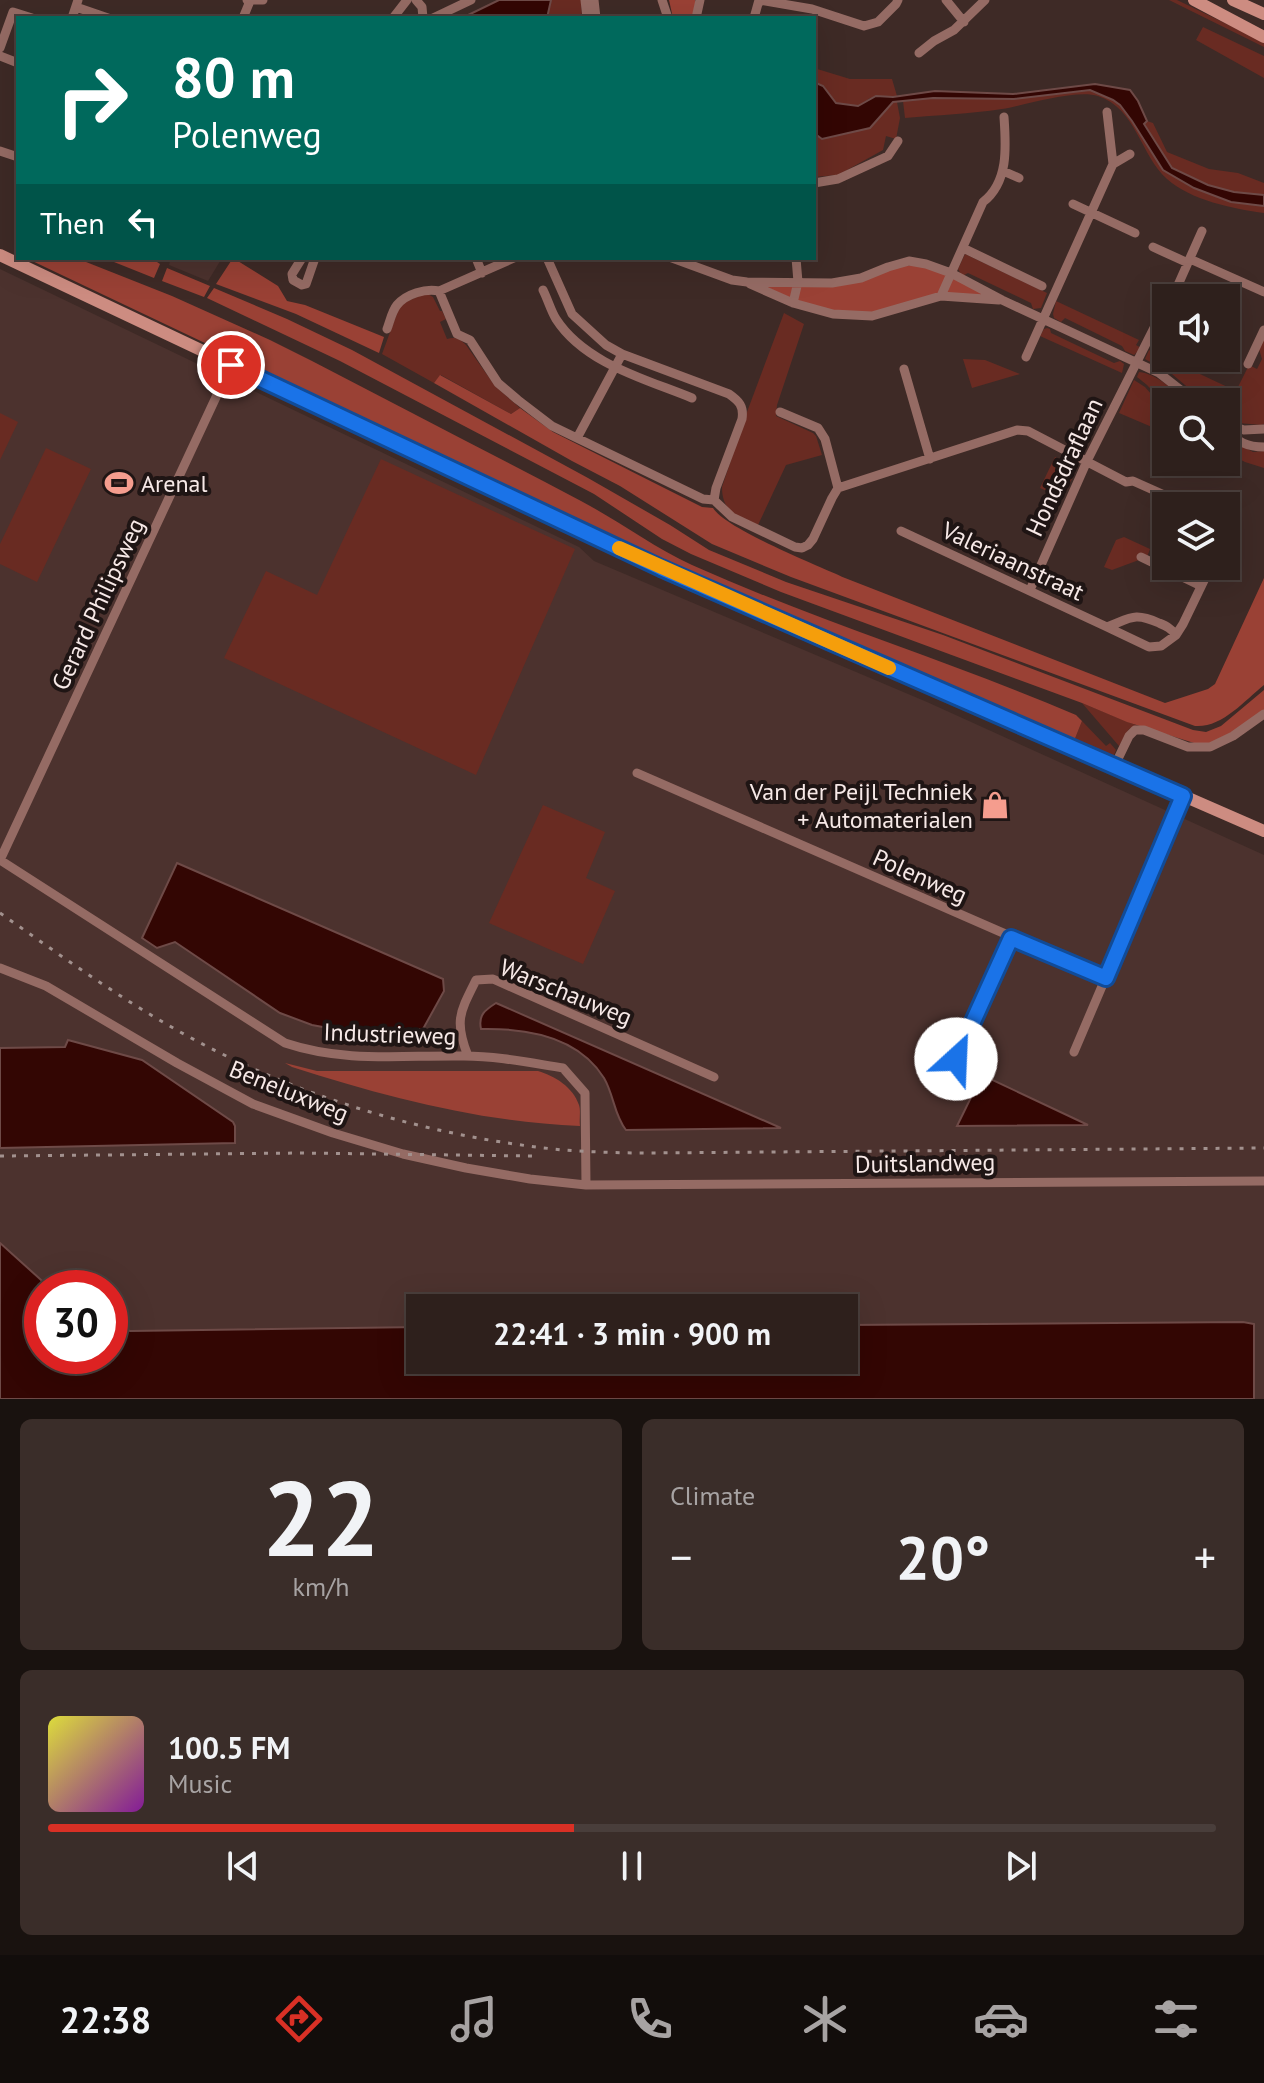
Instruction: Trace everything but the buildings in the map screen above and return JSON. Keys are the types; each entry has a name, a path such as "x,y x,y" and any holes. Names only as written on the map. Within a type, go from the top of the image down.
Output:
{"main road":[{"path":"1194,0 1264,37"},
{"path":"1233,0 1264,14"},
{"path":"0,255 661,568 1264,831"}],"street":[{"path":"248,0 263,0"},
{"path":"395,16 407,0"},
{"path":"437,16 471,0"},
{"path":"755,16 759,0 812,9 864,26 878,22 898,0"},
{"path":"946,0 964,22"},
{"path":"919,53 964,22 985,0"},
{"path":"77,4 104,16"},
{"path":"0,48 13,12 26,16"},
{"path":"1026,357 1113,164 1107,112"},
{"path":"941,296 983,202 991,196 1003,171 1006,145 1004,117"},
{"path":"816,183 838,179 888,156 898,141"},
{"path":"1113,164 1130,154"},
{"path":"1003,171 1019,178"},
{"path":"1073,204 1135,233"},
{"path":"1179,284 1202,231"},
{"path":"1153,247 1264,292"},
{"path":"963,248 1042,286"},
{"path":"301,260 292,274 293,280 302,285 306,284 314,260"},
{"path":"477,260 482,273"},
{"path":"387,329 394,308 400,301 427,289 439,291 510,260"},
{"path":"548,260 572,314 606,345 622,354 729,394 739,401 743,409 742,419 714,500"},
{"path":"677,260 732,280 747,282 832,283 861,278 909,261 926,264 1138,362 1178,388"},
{"path":"793,303 798,282 796,260"},
{"path":"747,282 793,303 833,314 872,316 941,296 1002,300"},
{"path":"543,290 556,319 596,357 692,398"},
{"path":"439,291 457,334 470,340 498,383 552,426 703,499 714,500 732,517 802,548 813,539 838,488 825,439 818,428 780,412"},
{"path":"1248,364 1264,330"},
{"name":"Hondsdraflaan","path":"1030,590 1087,461 1152,333"},
{"path":"577,438 622,354"},
{"name":"Gerard Philipsweg","path":"0,860 231,365"},
{"path":"904,369 930,459"},
{"path":"1240,429 1264,429"},
{"path":"838,488 1017,430 1028,431 1126,482 1133,481 1158,492"},
{"path":"1240,441 1249,446 1264,447"},
{"name":"Valeriaanstraat","path":"901,531 1149,647 1161,646 1176,635"},
{"path":"1141,557 1201,586"},
{"path":"1107,627 1134,616 1143,616 1171,628 1176,635 1204,580"},
{"path":"1115,765 1135,730 1144,730 1188,747 1210,747 1233,736 1264,714"},
{"name":"Polenweg","path":"637,773 1106,978"},
{"path":"1074,1052 1183,796"},
{"name":"Industrieweg","path":"0,860 285,1043 345,1057 468,1056 563,1068 585,1093 586,1185"},
{"path":"956,1059 1011,938"},
{"name":"Beneluxweg","path":"0,968 46,986 177,1063 266,1109 403,1154 530,1179 586,1185"},
{"name":"Warschauweg","path":"468,1056 460,1036 464,1005 476,980 493,979 714,1077"},
{"name":"Duitslandweg","path":"586,1185 1264,1181"}],"shaded area":[{"path":"499,0 551,0 547,16 466,16"},
{"path":"551,0 581,0 582,16 547,16"},
{"path":"669,0 695,0 692,16 673,16"},
{"path":"1169,0 1177,0 1264,42 1264,47"},
{"path":"1203,27 1264,56 1264,78 1196,40"},
{"path":"816,69 850,79 892,79 897,96 870,98 858,106 836,103 823,86 816,83"},
{"path":"816,83 823,86 836,103 858,106 876,96 893,97 935,91 1013,94 1095,84 1130,90 1147,121 1144,124 1172,168 1208,185 1264,195 1264,206 1231,202 1194,188 1163,170 1120,105 1090,90 1014,99 933,98 893,102 870,128 822,139 816,134"},
{"path":"1090,90 1120,105 1163,170 1194,188 1231,202 1264,206 1264,213 1213,202 1188,193 1167,179 1121,111 1098,96 1077,95 990,111 905,118 903,101 933,98 1014,99"},
{"path":"893,102 897,102 900,118 896,139 886,136 883,150 838,175 816,177 816,134 822,138 870,128"},
{"path":"1144,123 1153,123 1167,152 1209,169 1238,173 1264,183 1264,195 1208,185 1172,168"},
{"path":"965,254 1047,293 1041,308 1033,309 1031,303 968,273 962,276 958,269"},
{"path":"30,260 81,260 270,340 581,501 692,565 1076,715 1082,721 1074,741 679,570 680,567 664,559 662,562 590,529"},
{"path":"109,260 154,260 160,264 154,278"},
{"path":"170,260 221,260 208,281 169,265"},
{"path":"232,260 236,260 278,286 287,301 305,305 384,337 379,353 296,314 216,284"},
{"path":"926,264 1002,300 941,296 872,316 833,314 747,282 832,283 888,267"},
{"path":"167,268 210,286 204,297 162,281"},
{"path":"0,269 579,547 594,561 927,702 1264,855 1264,1399 0,1399"},
{"path":"214,288 352,350 588,478 709,550 786,582 943,635 1193,730 1206,732 1221,726 1264,690 1264,712 1246,726 1210,743 1194,743 1127,722 781,592 691,554 662,539 594,494 340,361 207,298"},
{"path":"426,293 433,297 446,319 440,322 447,339 457,339 466,345 495,386 520,408 511,414 441,375 434,383 382,354 399,308"},
{"path":"1056,301 1139,340 1136,345 1141,348 1134,355 1065,318 1061,322 1053,314"},
{"path":"784,313 804,324 776,416 813,433 822,455 786,465 758,525 728,508 722,487"},
{"path":"1047,328 1051,333 1114,363 1120,361 1124,364 1122,373 1040,336"},
{"path":"1264,338 1264,424 1240,423 1240,388 1238,388 1249,365 1257,369 1262,359 1259,349"},
{"path":"1149,350 1152,351 1152,363 1145,359"},
{"path":"963,359 985,360 1020,374 972,388"},
{"path":"1139,372 1146,373 1171,388 1152,390 1137,377"},
{"path":"1168,372 1196,372 1230,388 1188,388"},
{"path":"440,375 511,414 520,408 553,432 702,507 713,508 735,526 795,556 1165,703 1215,684 1264,578 1264,685 1223,718 1195,726 791,577 712,544 620,486 434,383"},
{"path":"1134,380 1152,395 1152,427 1119,413"},
{"path":"0,413 18,422 0,460"},
{"path":"1240,445 1253,452 1264,451 1264,468 1240,459"},
{"path":"46,448 91,469 37,582 0,564 0,544"},
{"path":"1055,457 1077,468 1063,498 1040,488"},
{"path":"381,459 575,549 476,775 224,658 266,571 317,595"},
{"path":"1124,537 1150,549 1147,557 1112,570 1104,567 1116,540"},
{"path":"1082,703 1138,726 1129,729 1119,746"},
{"path":"1082,721 1106,746 1110,743 1116,750 1114,755 1074,741"},
{"path":"543,805 605,832 586,878 615,891 583,964 489,923"},
{"path":"177,863 443,979 444,991 423,1029 339,1030 312,1025 280,1013 175,942 157,948 142,938"},
{"path":"496,1003 781,1128 626,1130 604,1078 580,1052 550,1037 533,1033 481,1029 483,1013"},
{"path":"68,1040 142,1060 233,1122 235,1143 0,1148 0,1048 65,1047"},
{"path":"285,1063 317,1071 538,1071 557,1079 572,1093 580,1107 580,1126 506,1119 434,1106"},
{"path":"982,1075 1088,1125 957,1126"},
{"path":"0,1243 30,1270 24,1270 24,1374 128,1374 128,1330 406,1327 406,1374 858,1374 858,1325 1254,1324 1254,1399 0,1399"}],"railway":[{"path":"0,913 135,1005 227,1056 319,1095 367,1111 464,1135 563,1150 627,1153 1264,1148"},
{"path":"0,1156 301,1153 532,1156"}],"slow traffic":[{"path":"619,548 889,668"}],"place":[{"name":"Arenal","path":"119,483"},
{"name":"Van der Peijl Techniek + Automaterialen","path":"995,805"}],"route":[{"path":"231,365 661,568 1183,796 1106,978 1011,938 956,1059"}]}
